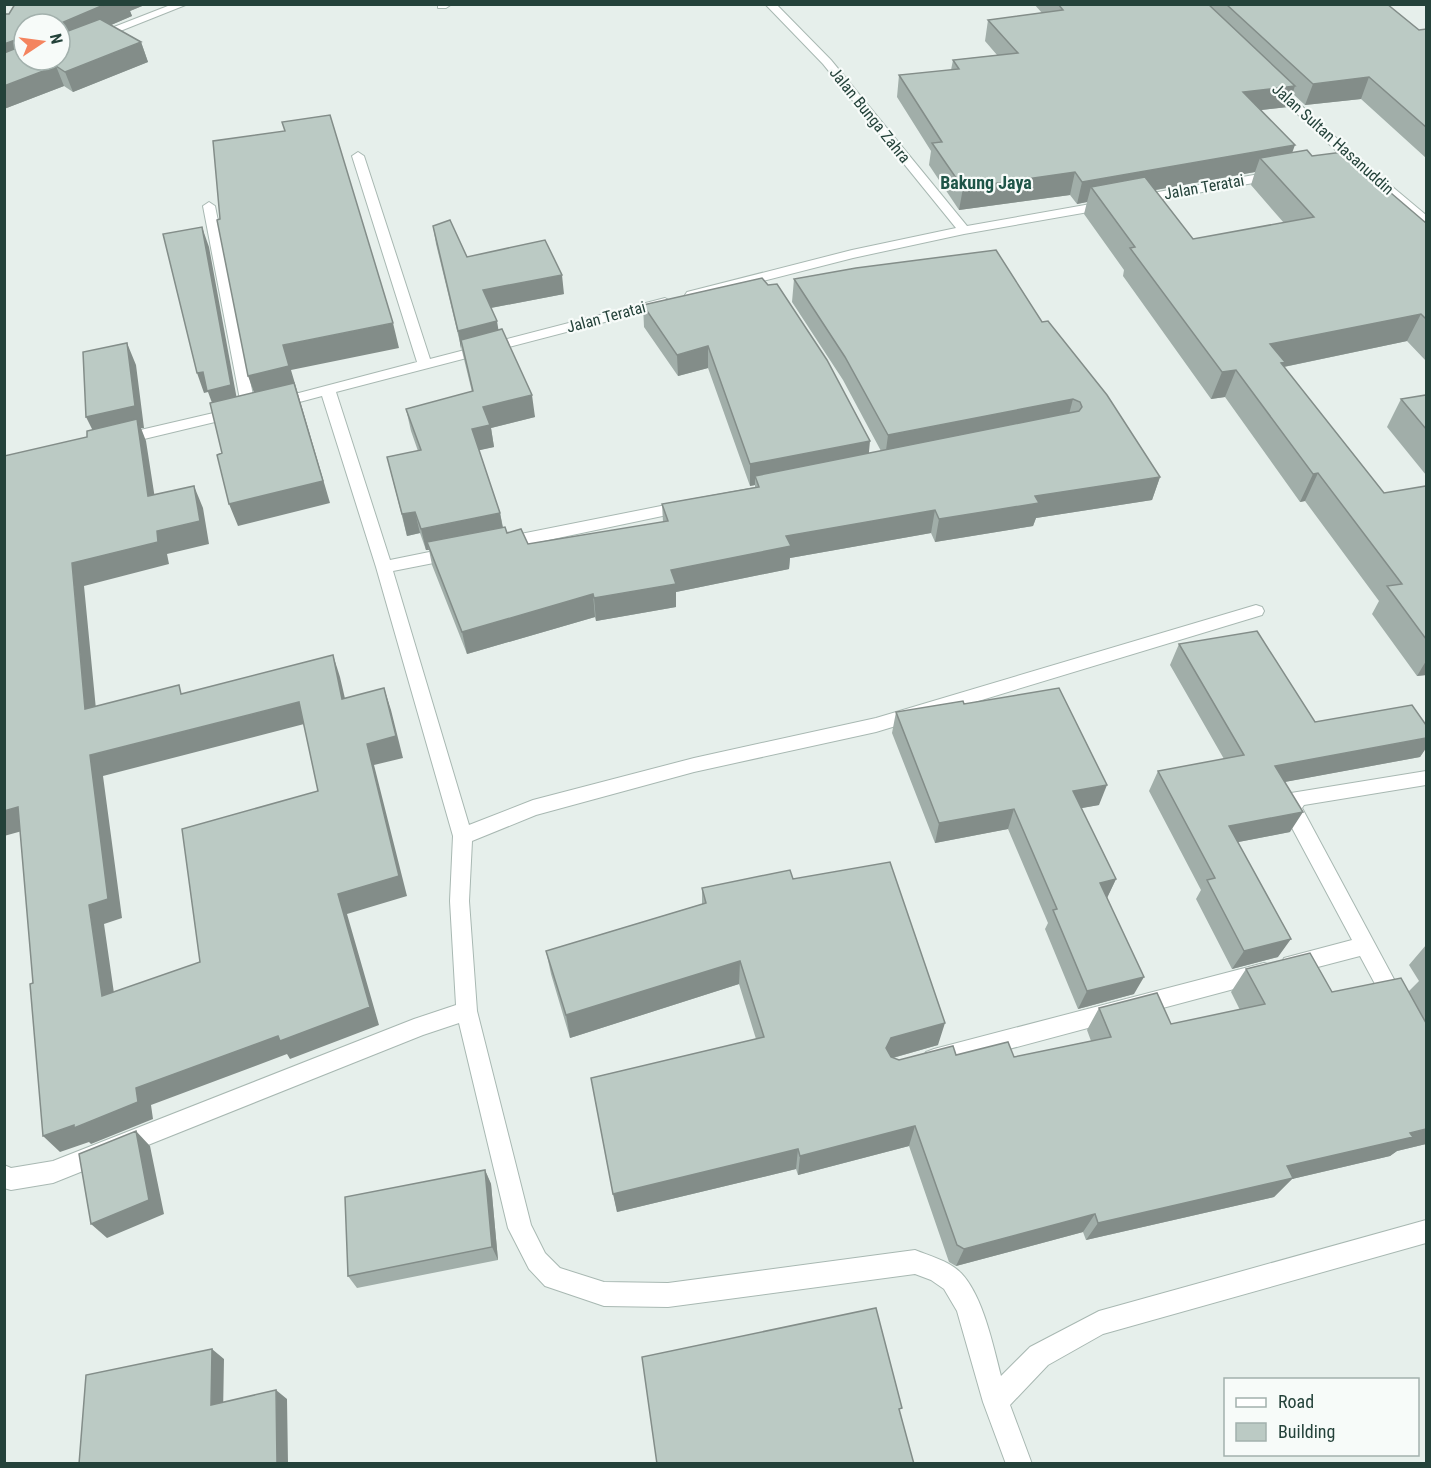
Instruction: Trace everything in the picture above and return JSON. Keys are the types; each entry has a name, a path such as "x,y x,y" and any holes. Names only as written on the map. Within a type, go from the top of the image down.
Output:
{"street":[{"path":"72,47 183,4"},
{"name":"Jalan Bunga Zahra","path":"770,4 827,62 964,230"},
{"name":"Jalan Sultan Hasanuddin","path":"1261,74 1354,161 1426,221"},
{"path":"358,156 425,365"},
{"path":"1331,165 1354,161"},
{"name":"Jalan Teratai","path":"102,444 328,391 964,230 1286,173"},
{"path":"209,206 249,410"},
{"path":"328,391 384,567 463,836 459,858 459,889 467,1011 520,1228 537,1261 554,1278 604,1294 668,1295 915,1262 940,1271 954,1283 968,1308 996,1402 1018,1464"},
{"path":"488,546 707,502"},
{"path":"384,567 465,551"},
{"path":"463,836 533,808 694,765 876,725 1256,611"},
{"path":"1404,1017 1293,813 1292,807 1298,798 1426,778"},
{"path":"917,1063 1365,946"},
{"path":"4,1176 11,1179 53,1172 421,1026 467,1011"},
{"path":"996,1402 1039,1356 1099,1323 1426,1232"}],"building":[{"path":"15,4 106,4 72,18 72,12 12,12 12,41 4,44 4,14 9,14"},
{"path":"1058,4 1208,4 1295,86 1243,92 1295,145 1082,182 1075,172 963,188 932,143 942,142 899,75 959,69 953,60 1018,53 988,20 1063,10"},
{"path":"1226,4 1387,4 1419,30 1426,29 1426,127 1369,77 1313,84"},
{"path":"100,19 141,42 72,69 72,30"},
{"path":"12,50 12,72 40,72 4,86 4,53"},
{"path":"330,115 393,323 283,345 289,366 248,376 217,220 220,219 213,141 285,131 282,122"},
{"path":"1307,150 1312,156 1343,152 1426,223 1426,319 1421,314 1270,344 1285,362 1281,363 1384,493 1426,486 1426,639 1387,586 1402,584 1318,473 1313,474 1236,370 1222,372 1130,248 1135,247 1091,187 1145,177 1193,239 1314,217 1260,158"},
{"path":"450,220 467,257 545,240 562,275 483,290 497,321 458,331 433,226"},
{"path":"202,227 231,385 207,391 203,372 197,373 163,234"},
{"path":"996,250 1042,322 1048,321 1107,395 1160,477 1035,496 1039,503 939,519 935,510 786,536 791,546 671,570 676,584 594,598 593,594 462,632 427,542 505,527 507,533 521,529 528,544 668,521 662,504 759,487 755,476 1079,411 1082,407 1080,402 1073,399 888,435 845,357 794,279 856,268"},
{"path":"762,278 768,285 777,284 827,360 870,441 750,464 708,346 677,355 643,305"},
{"path":"502,329 532,395 483,407 490,425 472,429 500,513 421,529 415,512 402,514 387,457 421,450 406,409 473,391 461,340"},
{"path":"127,343 135,406 86,417 83,352"},
{"path":"294,383 323,481 229,504 217,455 222,453 210,403"},
{"path":"1426,395 1426,429 1401,399"},
{"path":"137,419 148,496 194,486 200,521 157,531 158,542 72,563 85,709 179,685 181,694 333,655 342,699 384,688 396,736 367,744 399,876 338,894 370,1007 280,1041 278,1036 136,1088 138,1102 74,1128 74,1125 43,1136 18,807 4,811 4,456 87,437 87,431","holes":["299,702 318,791 182,829 200,962 102,996 89,905 108,899 90,755"]},
{"path":"1257,631 1315,722 1412,705 1426,725 1426,738 1275,766 1303,812 1229,826 1291,939 1244,951 1207,880 1215,878 1158,771 1244,755 1179,644"},
{"path":"1059,688 1107,785 1073,791 1116,879 1100,883 1144,977 1087,991 1053,910 1057,909 1014,809 939,823 896,712 963,701 964,704"},
{"path":"890,862 945,1023 891,1038 886,1048 891,1057 899,1060 953,1046 956,1055 1008,1042 1014,1057 1111,1037 1099,1008 1157,993 1171,1024 1265,1004 1246,969 1310,953 1332,992 1401,978 1426,1023 1426,1129 1410,1133 1413,1137 1287,1166 1293,1178 1098,1223 1095,1214 964,1249 957,1245 915,1126 800,1156 798,1149 613,1194 591,1078 764,1037 740,961 566,1015 546,951 706,903 702,888 790,870 793,879"},
{"path":"136,1131 149,1200 91,1224 79,1154"},
{"path":"485,1170 492,1247 348,1276 345,1197"},
{"path":"876,1308 914,1464 657,1464 642,1357"},
{"path":"212,1349 211,1405 276,1390 277,1464 79,1464 86,1375"}],"district":[{"name":"Bakung Jaya","path":"986,182"}]}
